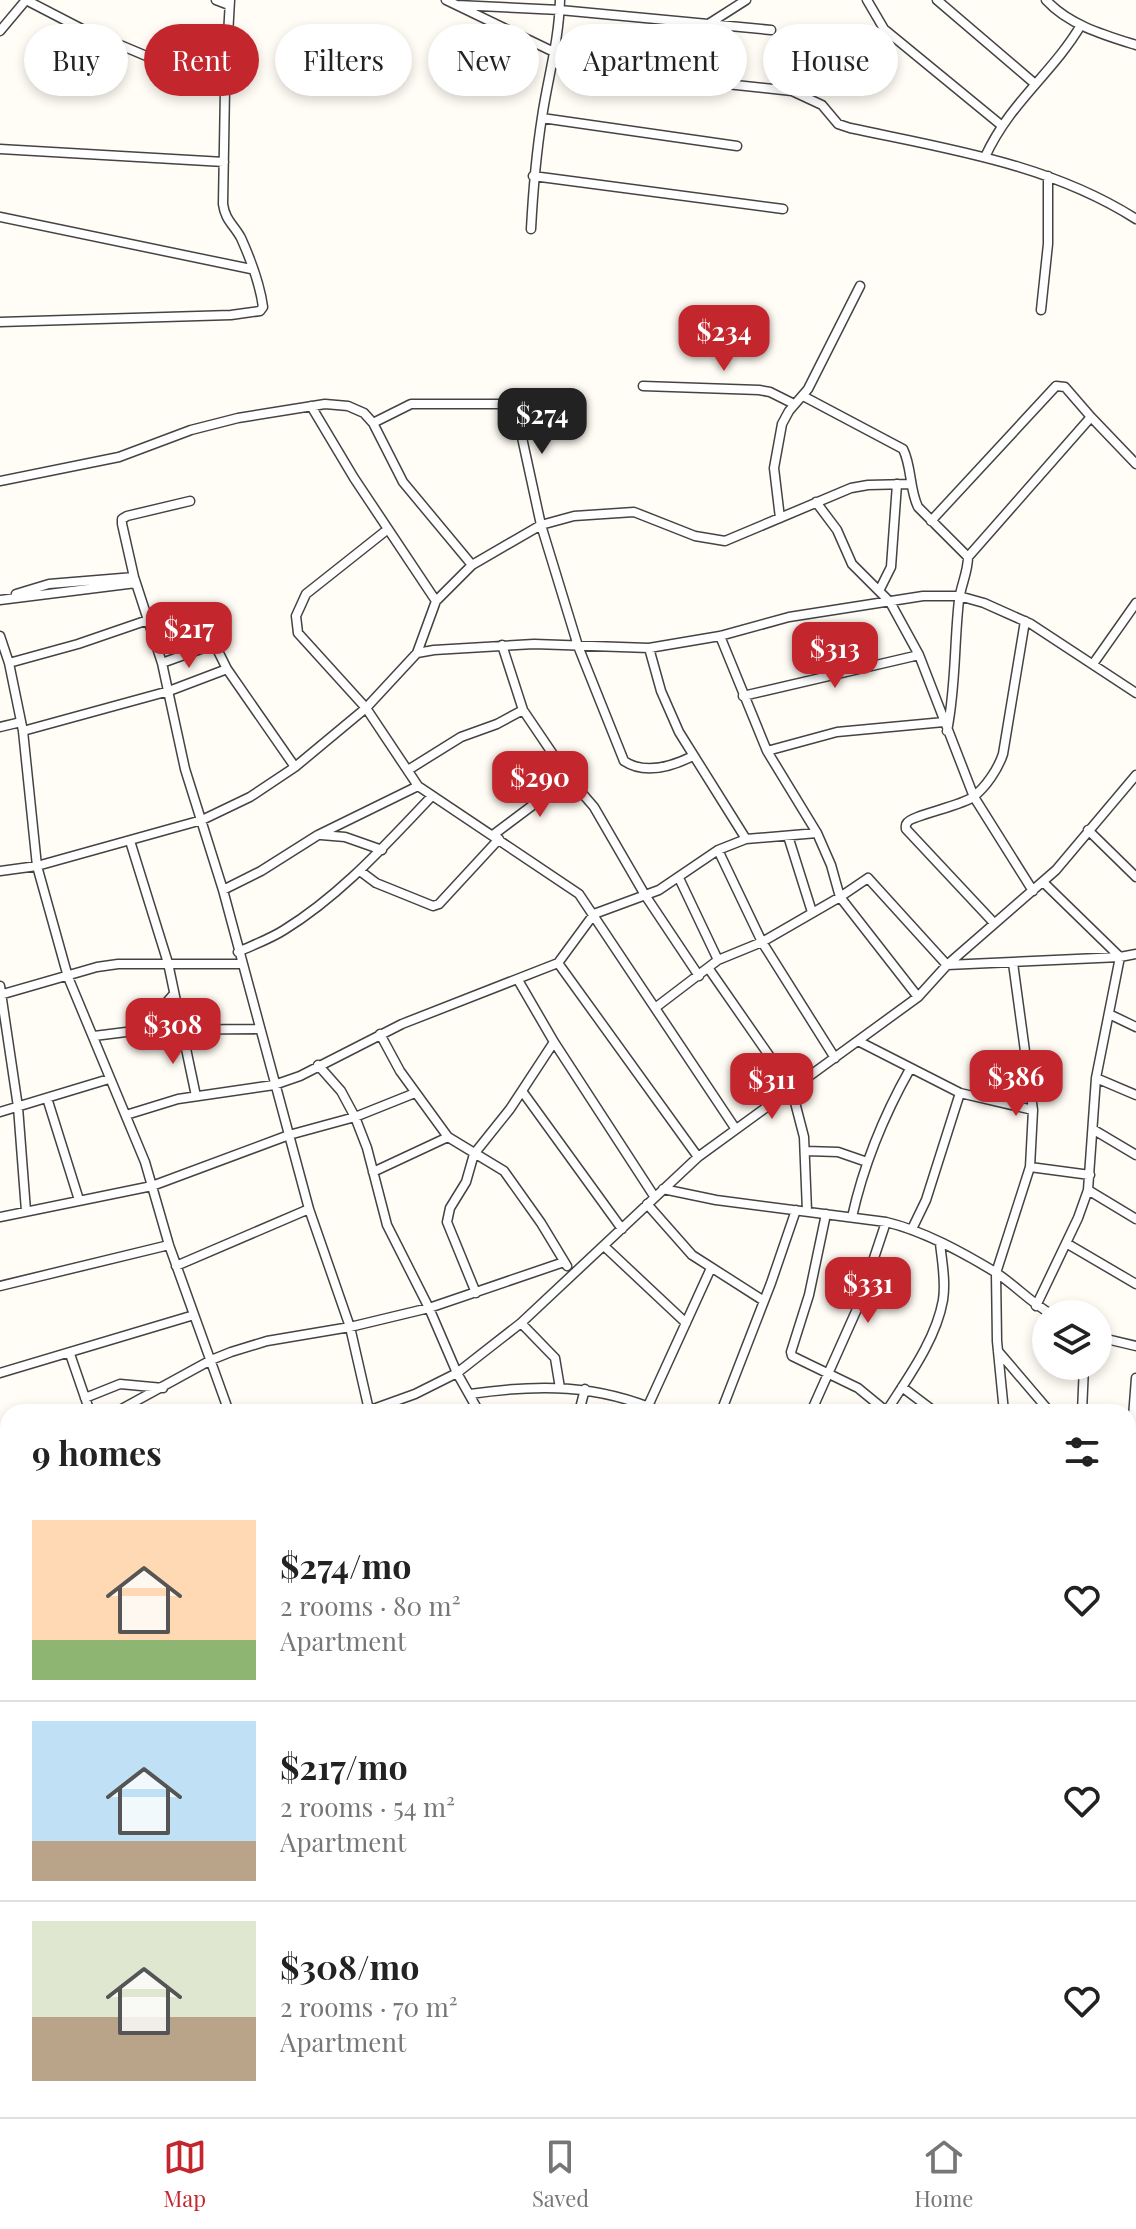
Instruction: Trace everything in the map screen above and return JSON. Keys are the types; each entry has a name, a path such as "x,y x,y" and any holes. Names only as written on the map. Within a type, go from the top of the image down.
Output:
{"street":[{"path":"0,30 26,0 82,29 144,55"},
{"path":"216,0 229,2 228,24"},
{"path":"446,0 555,53"},
{"path":"709,23 746,0"},
{"path":"867,0 884,29 1001,125"},
{"path":"937,0 1034,83"},
{"path":"1046,0 1057,12 1081,25 1136,45"},
{"path":"457,5 560,5 763,29"},
{"path":"985,157 1001,125 1069,45 1081,25"},
{"path":"531,229 533,176 555,56"},
{"path":"553,63 792,91 822,105 838,124 985,157 1048,176 1094,194 1136,219"},
{"path":"0,322 252,313 263,307 238,234 225,216 225,96"},
{"path":"542,118 737,146"},
{"path":"0,149 224,162"},
{"path":"533,176 783,209"},
{"path":"1041,310 1048,244 1048,176"},
{"path":"0,217 251,269"},
{"path":"780,518 774,468 782,424 803,396 860,286"},
{"path":"643,386 759,390 794,404"},
{"path":"931,521 1056,386 1065,387 1136,464"},
{"path":"803,396 903,449 918,507 968,557"},
{"path":"0,481 119,457 191,430 238,418 325,404 348,406 364,413 373,423 403,482 472,565"},
{"path":"373,423 411,404 508,404 521,433 541,525 578,646 628,764 666,768 693,756"},
{"path":"311,406 436,601"},
{"path":"946,726 953,703 959,596 968,557 1091,417"},
{"path":"880,589 891,567 897,484"},
{"path":"0,871 37,866 202,820 250,797 295,767 366,708 417,653 436,601 472,565 541,525 574,516 634,512 695,536 725,541 851,488 911,484"},
{"path":"190,501 122,519 135,580 162,663 185,769 223,890 309,1209 350,1327 366,1404"},
{"path":"816,502 837,530 852,564 890,602 919,655 974,797 1033,891"},
{"path":"388,529 314,586 302,601 296,616 298,633 366,708 418,786 579,894 735,1128"},
{"path":"0,600 49,584 135,580"},
{"path":"417,653 502,645 649,648 720,636 789,617 923,596 959,596 1025,621 1136,693"},
{"path":"1093,664 1136,603"},
{"path":"9,663 148,620"},
{"path":"994,923 906,829 910,820 974,797 992,776 1003,754 1025,621"},
{"path":"0,636 22,726 37,866 68,977 126,1115 226,1404"},
{"path":"720,636 767,751 817,833 840,897 918,997"},
{"path":"502,645 523,710 569,778 594,807 645,895 699,976"},
{"path":"162,663 216,647 227,669 295,767"},
{"path":"649,648 661,691 679,732 746,839"},
{"path":"743,696 919,655"},
{"path":"0,727 22,726 169,691 227,669"},
{"path":"408,770 461,737 497,724 523,710"},
{"path":"767,751 837,732 946,726"},
{"path":"360,871 376,883 433,906 439,904 496,837 569,778"},
{"path":"387,1404 457,1373 521,1323 698,1157 918,997 947,965 1043,882 1135,778"},
{"path":"223,890 261,871 318,835 418,786"},
{"path":"238,952 282,931 360,871 432,796"},
{"path":"1088,830 1136,877"},
{"path":"126,1115 196,1096 274,1085 300,1076 380,1034 558,963 594,914 679,878 718,850 746,839 817,833"},
{"path":"318,835 345,837 382,850"},
{"path":"788,836 812,912"},
{"path":"130,841 168,963 196,1096"},
{"path":"718,850 762,942 835,1058"},
{"path":"679,878 718,960"},
{"path":"655,1008 718,960 762,942 868,878 947,965 1136,954"},
{"path":"1043,882 1120,957"},
{"path":"1039,1300 1088,1190 1096,1078 1120,957"},
{"path":"558,963 698,1157"},
{"path":"1003,1404 997,1350 996,1273 1030,1167 1033,1110 1013,963"},
{"path":"26,1211 18,1107 1,992 118,964 242,964"},
{"path":"709,969 791,1087 803,1124 807,1211"},
{"path":"518,980 554,1042 654,1196"},
{"path":"142,1030 174,994"},
{"path":"1109,1014 1136,1027"},
{"path":"94,1036 142,1030 260,1029"},
{"path":"380,1034 415,1093 448,1137 509,1176 572,1275"},
{"path":"858,1041 960,1093 1033,1110"},
{"path":"476,1293 447,1222 450,1208 466,1182 474,1154 522,1091 554,1042"},
{"path":"318,1065 341,1091 355,1117 387,1225 429,1308 457,1373 475,1404"},
{"path":"852,1217 867,1162 886,1111 910,1069"},
{"path":"1096,1078 1136,1095"},
{"path":"0,1112 109,1079"},
{"path":"522,1091 622,1229"},
{"path":"0,1217 152,1186 289,1135 355,1117 415,1093"},
{"path":"912,1229 926,1200 960,1093"},
{"path":"47,1098 79,1200"},
{"path":"1094,1130 1136,1155"},
{"path":"373,1172 448,1137"},
{"path":"806,1151 838,1152 867,1162"},
{"path":"1030,1167 1090,1175"},
{"path":"663,1189 716,1200 886,1222 912,1229 996,1273 1032,1303"},
{"path":"1088,1190 1136,1219"},
{"path":"647,1204 692,1255 764,1301"},
{"path":"176,1266 309,1209"},
{"path":"724,1404 796,1210"},
{"path":"826,1214 792,1356 858,1388 877,1404"},
{"path":"814,1404 857,1309 886,1222"},
{"path":"891,1404 940,1313 944,1284 940,1243"},
{"path":"1066,1243 1136,1284"},
{"path":"0,1286 169,1245"},
{"path":"604,1246 686,1323"},
{"path":"132,1404 211,1360 267,1341 350,1327 429,1308 564,1262"},
{"path":"649,1404 711,1268"},
{"path":"0,1373 194,1315"},
{"path":"521,1323 555,1358 560,1388"},
{"path":"1112,1340 1136,1346"},
{"path":"997,1350 1043,1404"},
{"path":"70,1354 87,1404"},
{"path":"1134,1404 1136,1378"},
{"path":"1082,1404 1083,1380"},
{"path":"85,1398 120,1384 164,1388"},
{"path":"902,1387 924,1404"},
{"path":"470,1394 501,1390 585,1389 642,1404"},
{"path":"581,1404 585,1389"}]}
